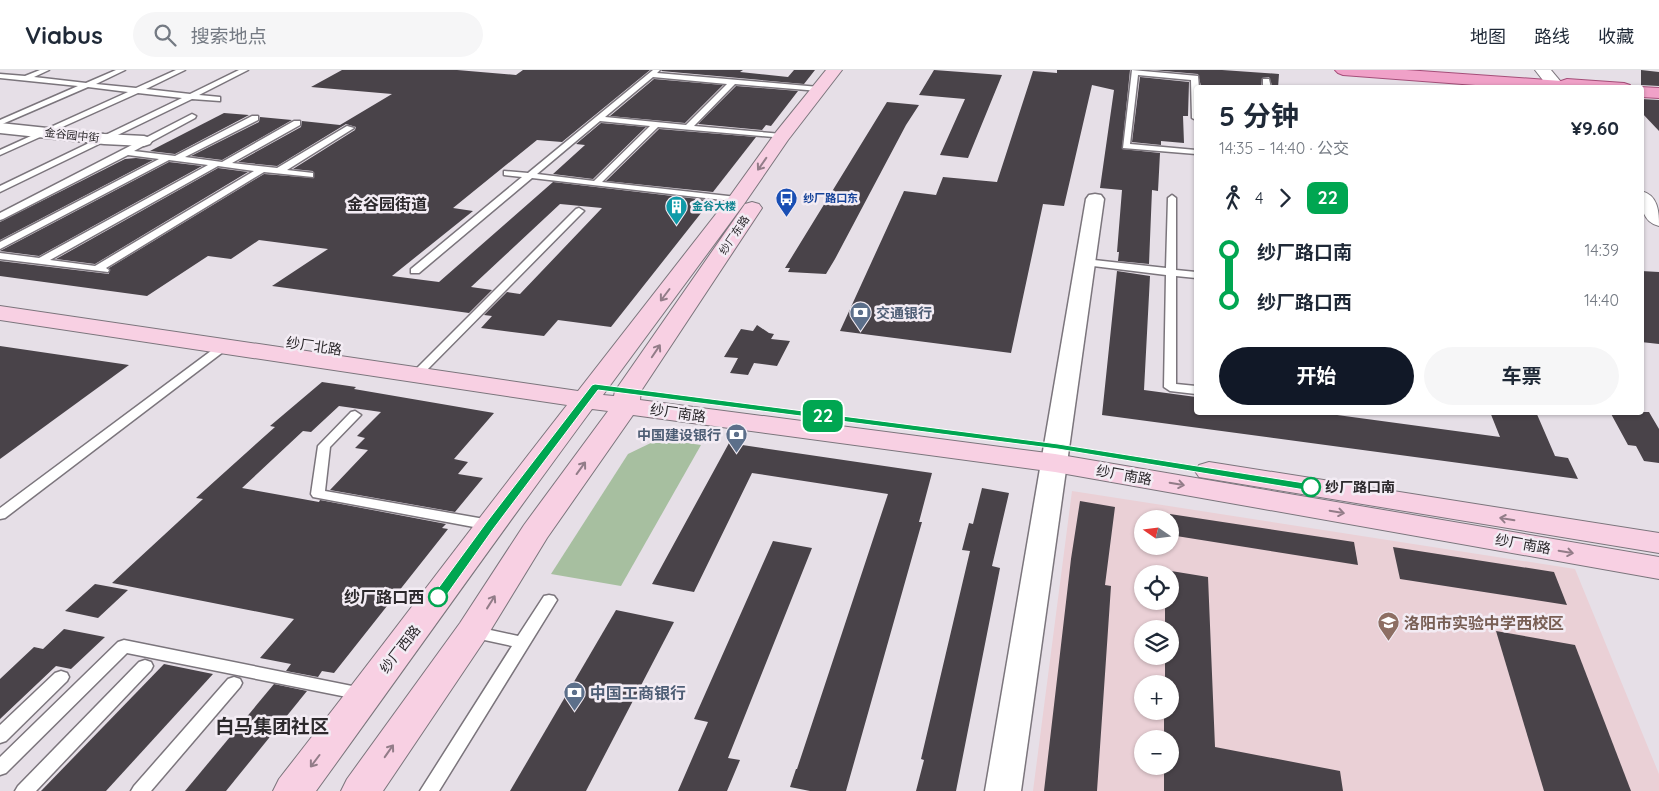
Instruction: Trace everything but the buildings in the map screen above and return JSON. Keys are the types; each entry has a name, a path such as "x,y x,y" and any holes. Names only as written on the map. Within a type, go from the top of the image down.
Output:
{"main road":[{"name":"纱厂东路","path":"591,393 737,200 782,136 834,70"},
{"name":"纱厂东路","path":"627,399 757,201 853,70"},
{"path":"1343,70 1581,85"},
{"path":"1384,70 1565,85"},
{"path":"1644,90 1659,92"},
{"name":"纱厂北路","path":"0,300 422,369 591,393"},
{"name":"纱厂北路","path":"0,313 223,346 422,369"},
{"name":"纱厂南路","path":"591,393 1057,455 1659,543"},
{"name":"纱厂西路","path":"293,791 364,694 423,619 490,525 591,393"},
{"path":"362,791 472,632 534,532 627,399"},
{"name":"纱厂南路","path":"1057,455 1659,568"}],"street":[{"name":"金谷园中街","path":"0,128 104,139 144,141"},
{"path":"1003,791 1057,455 1095,199"},
{"path":"1644,201 1659,220"},
{"path":"1644,206 1659,224"}],"lane":[{"path":"24,79 46,70"},
{"path":"0,122 122,70"},
{"path":"0,153 182,70"},
{"path":"0,189 245,70"},
{"path":"415,271 654,72 733,82 819,89"},
{"path":"1194,152 1126,146 1134,72 1195,78 1195,85"},
{"path":"0,76 217,99"},
{"path":"688,127 733,82"},
{"path":"0,217 192,116"},
{"path":"0,246 254,118"},
{"path":"598,119 782,136"},
{"path":"41,261 298,123"},
{"path":"596,183 657,124"},
{"path":"279,171 350,128"},
{"path":"126,152 310,174"},
{"path":"0,256 102,269 263,169"},
{"path":"507,173 737,200"},
{"path":"1172,198 1170,387 1194,390"},
{"path":"422,369 579,211"},
{"path":"1085,262 1194,275"},
{"path":"0,514 223,346"},
{"path":"355,416 324,446 318,494 490,525"},
{"path":"429,791 549,600"},
{"path":"472,632 523,643"},
{"path":"0,768 124,646 364,694"},
{"path":"24,791 145,666"},
{"path":"0,736 61,677"},
{"path":"140,791 234,683"}],"shaded area":[{"name":"洛阳市实验中学西校区","path":"1072,491 1575,569 1659,774 1659,791 1033,791"}],"green space":[{"path":"659,439 701,445 621,586 551,574 628,454"}],"bus line":[{"name":"22","path":"438,597 595,387 1058,446 1311,487"}],"place":[{"name":"纱厂路口东","path":"787,217"},
{"name":"金谷大楼","path":"676,225"},
{"name":"交通银行","path":"860,332"},
{"name":"中国建设银行","path":"737,454"},
{"name":"纱厂路口南","path":"1311,487"},
{"name":"纱厂路口西","path":"438,597"},
{"name":"洛阳市实验中学西校区","path":"1388,642"},
{"name":"中国工商银行","path":"574,712"}],"district":[{"name":"金谷园街道","path":"387,204"},
{"name":"白马集团社区","path":"272,726"}]}
